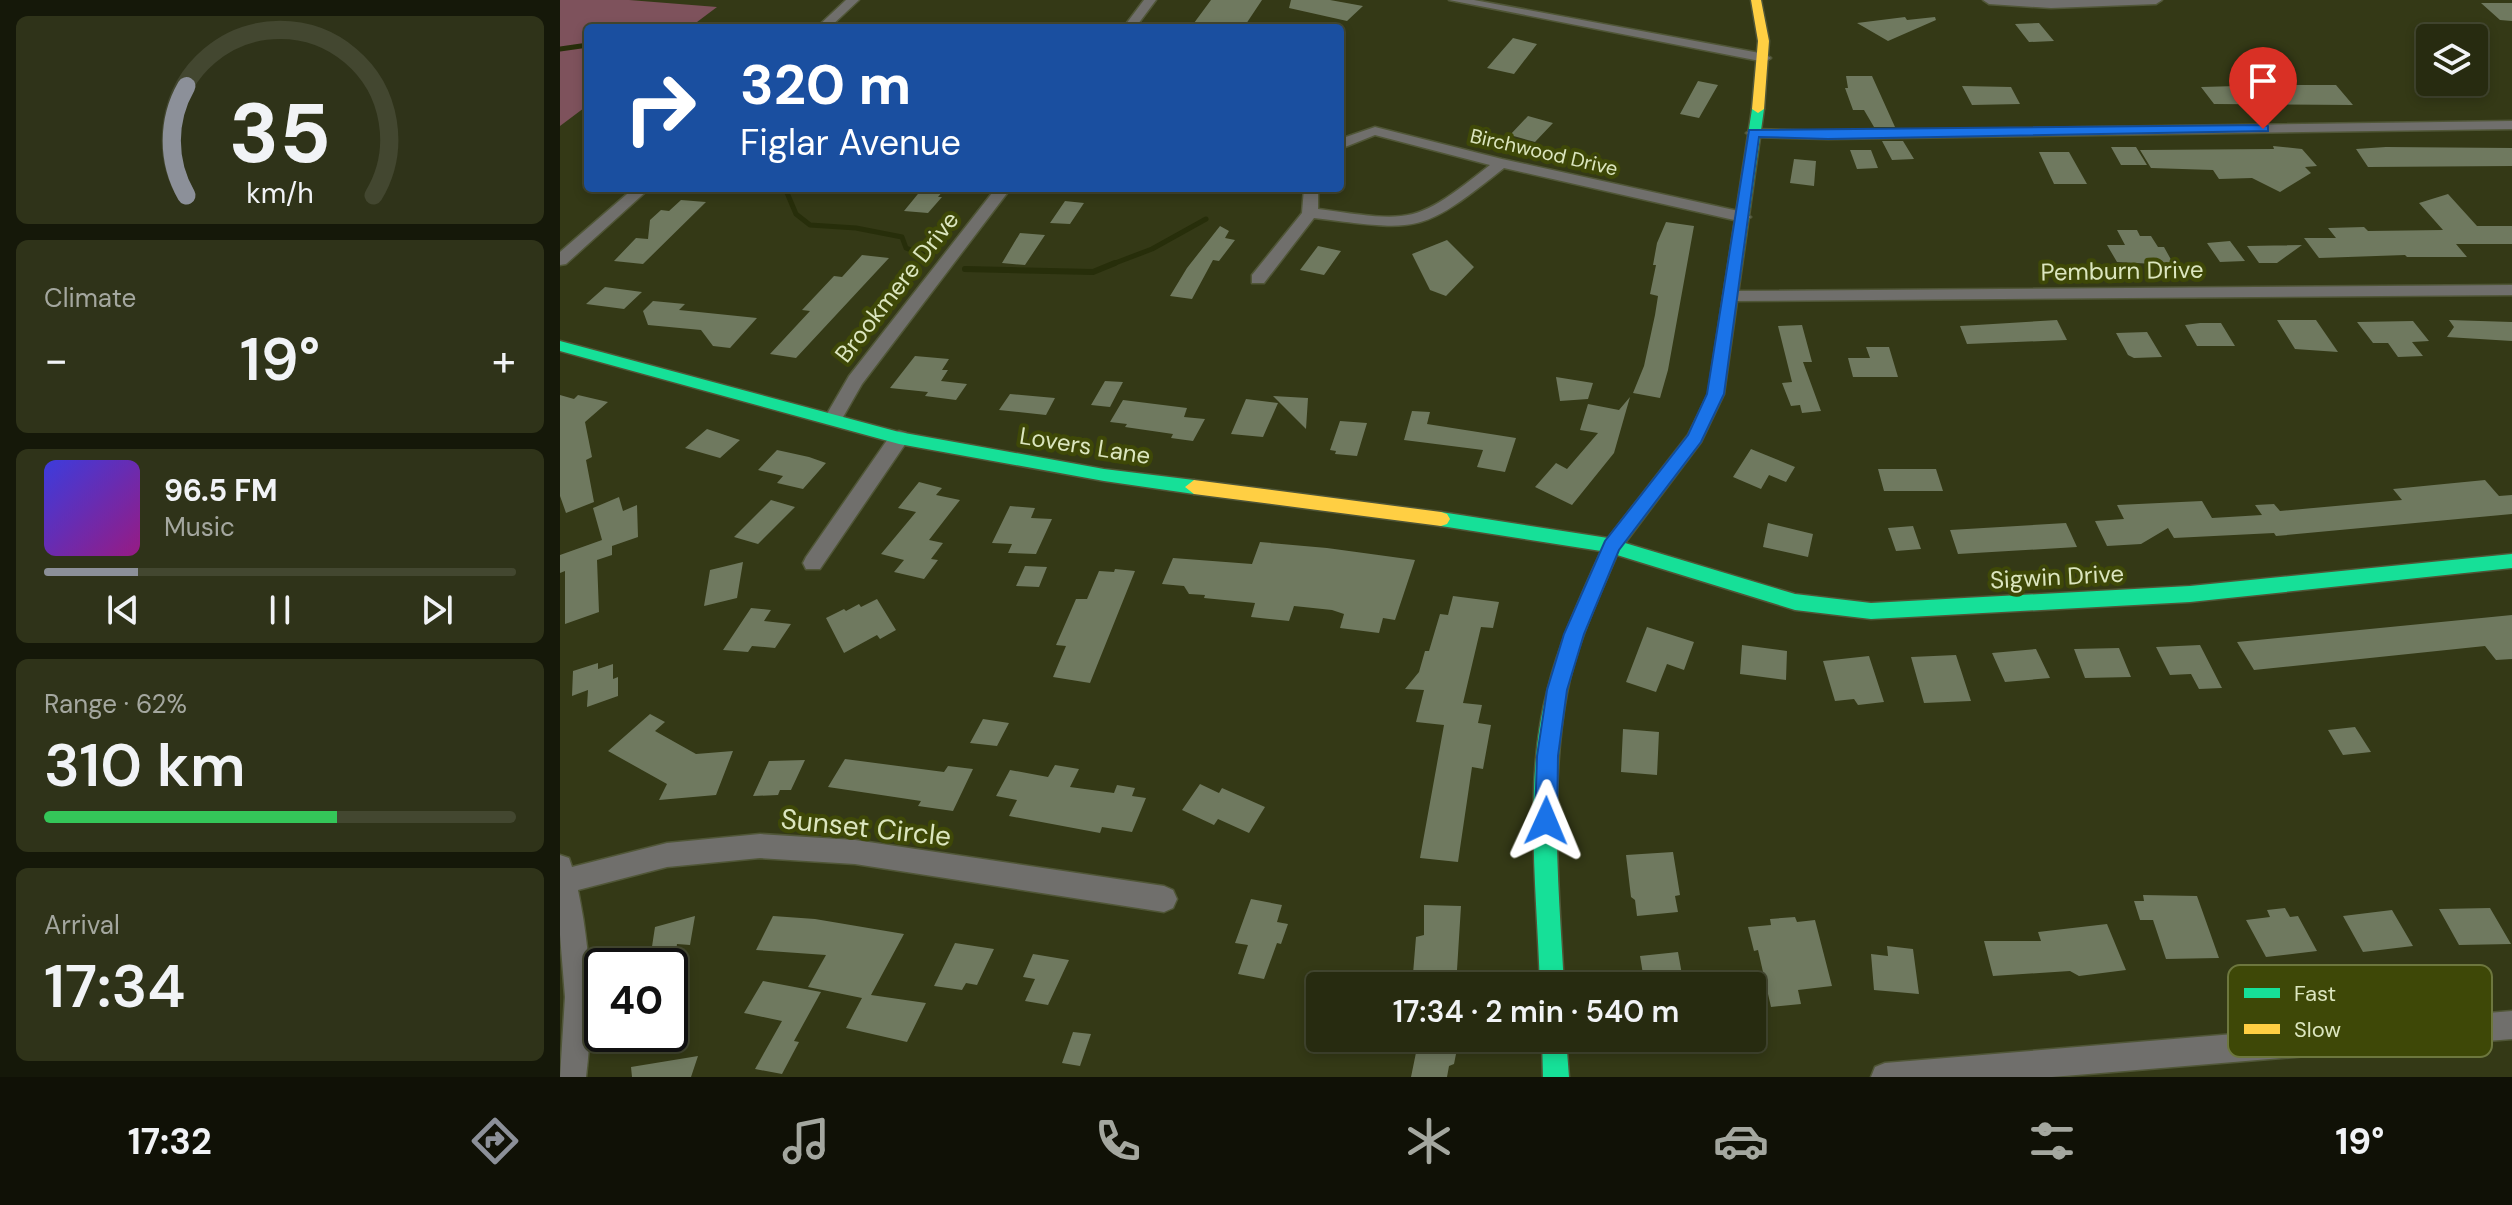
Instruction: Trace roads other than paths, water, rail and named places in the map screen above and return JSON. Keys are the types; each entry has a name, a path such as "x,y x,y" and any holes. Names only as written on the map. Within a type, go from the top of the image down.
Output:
{"street":[{"path":"826,24 853,0"},
{"path":"1132,24 1150,0"},
{"path":"1455,0 1765,58"},
{"path":"1551,972 1546,842 1547,756 1557,690 1566,659 1612,546 1670,474 1707,417 1716,394 1765,58 1763,22 1756,0"},
{"path":"1989,0 2031,5 2156,0"},
{"path":"1753,133 1828,135 2512,125"},
{"name":"Birchwood Drive","path":"1344,142 1375,131 1501,163 1743,217"},
{"path":"1310,213 1381,221 1416,221 1439,211 1501,163"},
{"path":"560,260 638,192"},
{"name":"Brookmere Drive","path":"833,419 855,380 1001,192"},
{"path":"1258,279 1310,213 1311,192"},
{"name":"Pemburn Drive","path":"1732,296 2512,290"},
{"name":"Lovers Lane","path":"560,346 899,438 1104,475 1424,514 1612,546"},
{"path":"813,563 899,438"},
{"name":"Sigwin Drive","path":"1612,546 1795,602 1871,611 2190,594 2512,561"},
{"name":"Sunset Circle","path":"561,876 667,855 760,846 855,852 1164,899"},
{"path":"561,876 580,989 572,1077"},
{"path":"2492,1027 2512,1025"},
{"path":"1885,1077 2228,1049"},
{"path":"1555,1052 1556,1077"}],"waterway":[{"path":"560,49 584,46"},
{"path":"787,192 796,214 810,225 856,228 902,237 906,248 924,255"},
{"path":"1112,264 1152,249 1206,219"},
{"path":"965,269 1093,272 1112,264"}]}
